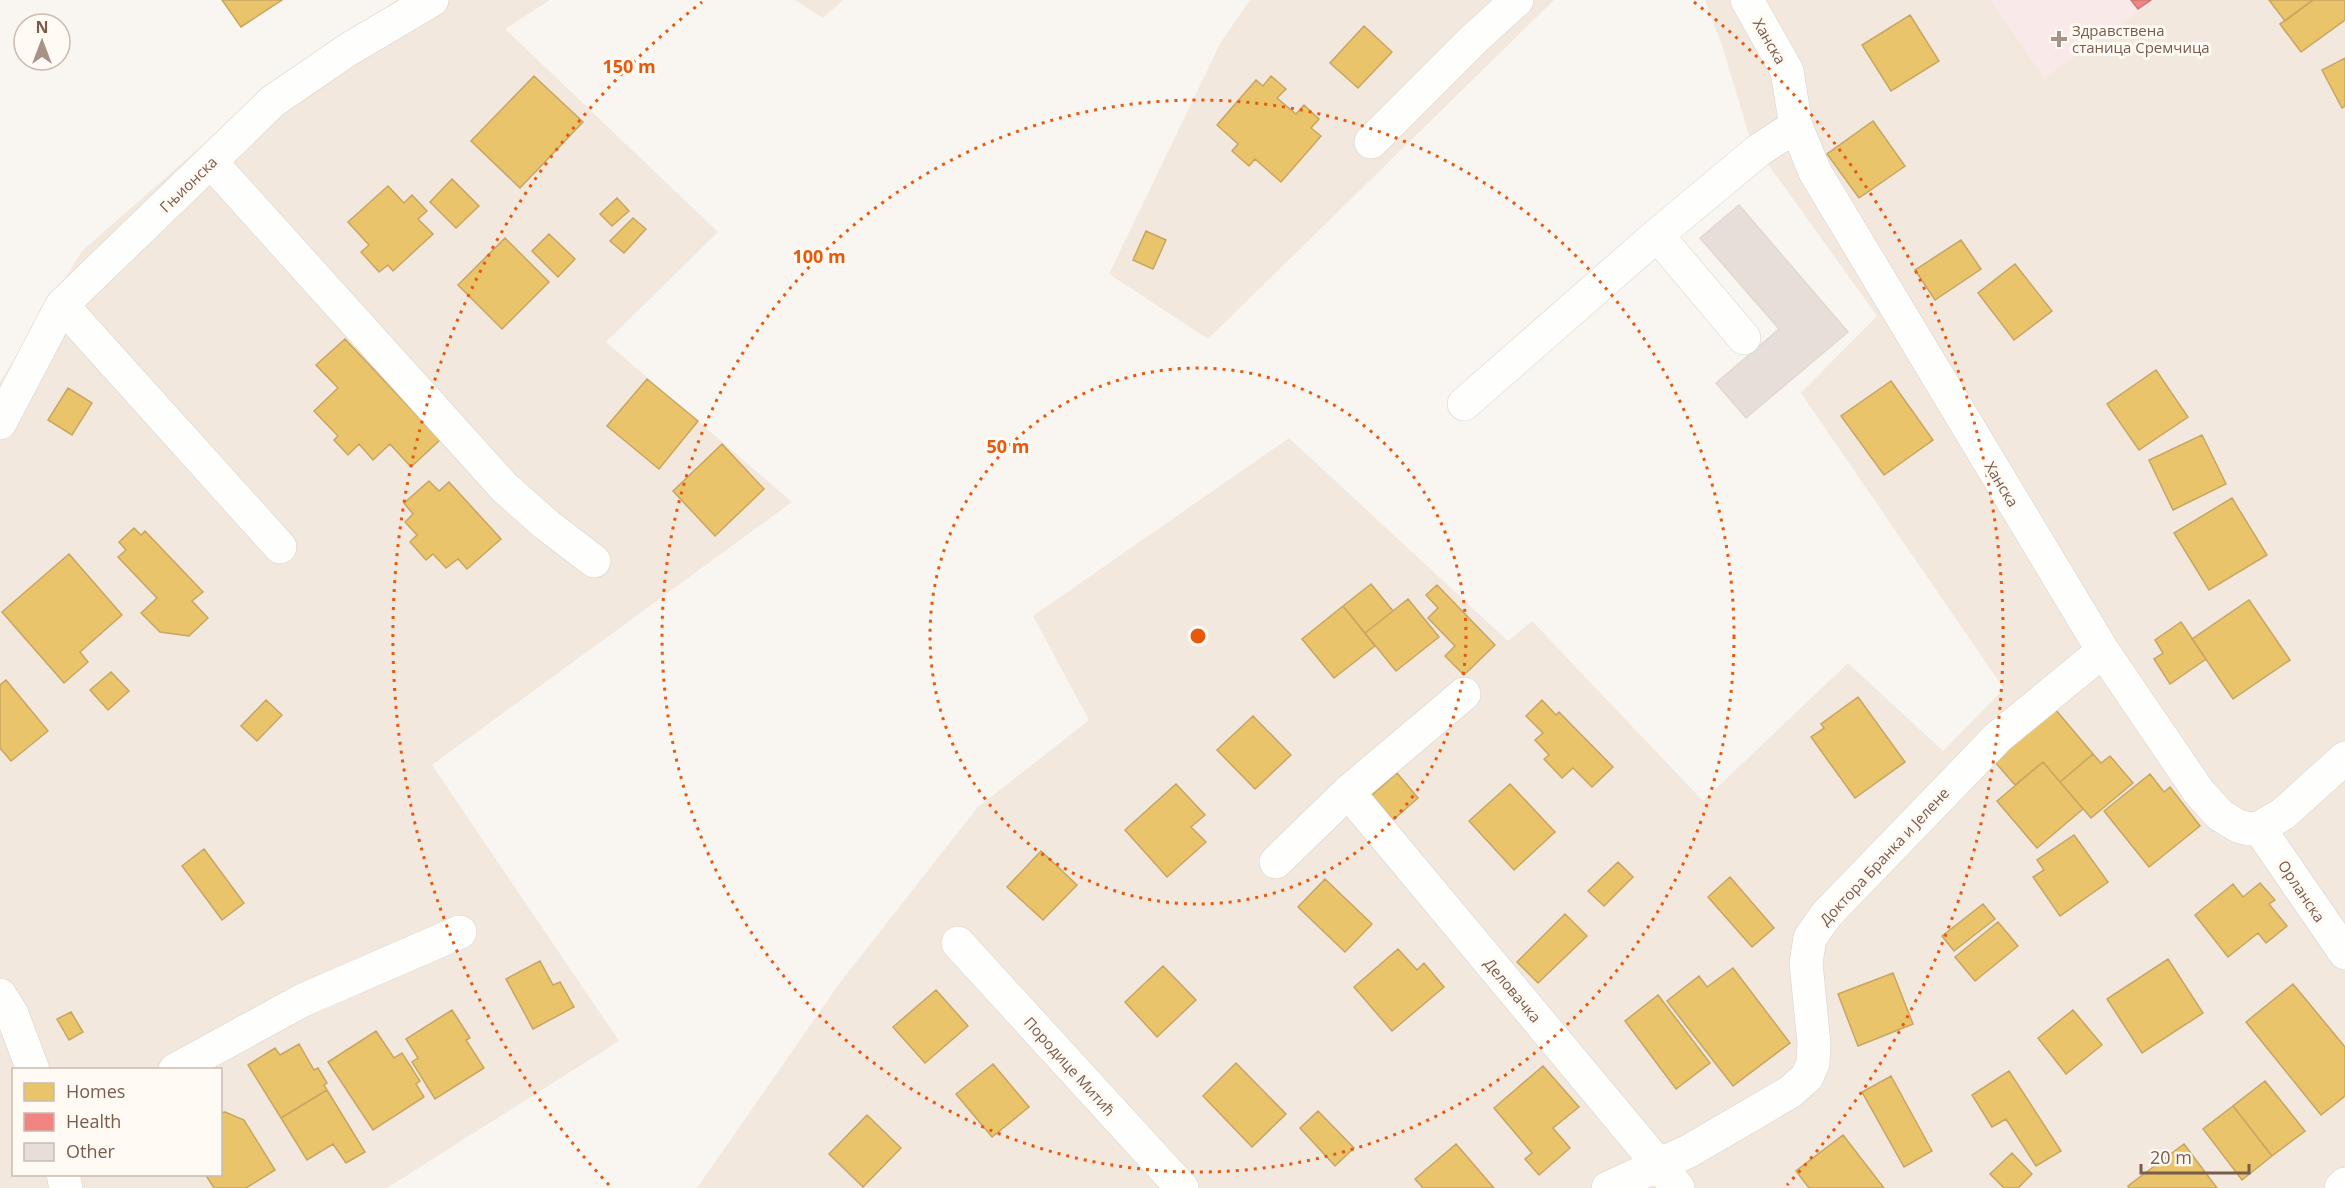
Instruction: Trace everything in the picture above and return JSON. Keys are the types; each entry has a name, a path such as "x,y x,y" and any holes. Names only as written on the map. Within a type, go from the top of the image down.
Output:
{"street":[{"path":"1371,142 1473,39 1516,0"},
{"name":"Ханска","path":"1747,0 1787,71 1796,126 1815,172 2103,651 2199,792 2220,815 2238,826 2248,829 2259,828"},
{"name":"Гњионска","path":"0,423 62,304 273,101 415,4"},
{"path":"1464,404 1657,235 1759,150 1796,126"},
{"path":"211,162 505,488 547,525 594,561"},
{"path":"1657,235 1744,338"},
{"path":"62,304 280,547"},
{"name":"Доктора Бранка и Јелене","path":"1608,1188 1668,1176 1689,1150 1768,1106 1808,1077 1814,1054 1812,1007 1806,963 1810,938 1826,915 1998,737 2103,651"},
{"path":"1276,862 1348,792 1464,694"},
{"path":"2259,828 2283,814 2345,758"},
{"name":"Деловачка","path":"1348,792 1668,1176"},
{"name":"Орланска","path":"2259,828 2345,953"},
{"path":"179,1068 303,1000 460,932"},
{"name":"Породице Митић","path":"958,943 1182,1188"},
{"path":"0,995 12,1014 32,1068"},
{"path":"2341,1188 2345,1184"}],"shaded area":[{"path":"397,0 550,0 505,29 718,232 606,342 792,502 432,765 619,1041 387,1188 0,1188 0,382 82,251 270,86"},
{"path":"795,0 843,0 823,18"},
{"path":"1250,0 1554,0 1208,339 1109,274 1221,42"},
{"path":"1705,0 2345,0 2345,1188 697,1188 839,984 977,808 1089,720 1033,616 1289,438 1508,641 1532,621 1703,801 1848,663 1943,751 2004,689 1801,393 1877,316 1750,139 1723,48"},
{"name":"Здравствена станица Сремчица","path":"1991,0 2155,0 2044,78"}],"building: Homes":[{"path":"222,0 282,0 241,27"},
{"path":"2269,0 2313,0 2285,21"},
{"path":"2313,0 2345,0 2345,20 2301,52 2280,24"},
{"path":"1910,15 1939,61 1891,91 1862,45"},
{"path":"1364,26 1392,52 1358,88 1330,63"},
{"path":"2345,58 2345,106 2342,108 2322,70"},
{"path":"534,76 583,122 520,188 471,141"},
{"path":"1271,76 1286,89 1277,98 1296,114 1304,105 1319,119 1311,128 1321,136 1281,182 1255,159 1249,166 1232,151 1238,144 1217,125 1256,80 1263,86"},
{"path":"1873,121 1905,166 1859,198 1827,154"},
{"path":"452,179 479,206 456,228 430,202"},
{"path":"388,186 404,203 412,195 427,211 418,219 433,234 393,271 388,265 379,272 361,252 369,245 348,222"},
{"path":"617,198 629,211 612,226 600,214"},
{"path":"633,218 646,229 624,253 610,241"},
{"path":"1146,231 1166,240 1153,269 1133,260"},
{"path":"549,234 575,259 558,277 532,251"},
{"path":"505,238 549,282 502,329 458,285"},
{"path":"1961,240 1981,269 1935,300 1915,270"},
{"path":"2015,264 2052,311 2014,340 1978,293"},
{"path":"345,339 440,440 411,467 390,444 373,460 359,444 348,455 334,440 338,436 314,411 338,388 316,365"},
{"path":"2156,370 2188,417 2139,450 2107,404"},
{"path":"647,379 698,421 659,469 607,426"},
{"path":"1891,381 1933,440 1884,475 1841,416"},
{"path":"68,388 92,403 72,435 48,420"},
{"path":"2202,435 2226,484 2173,510 2149,460"},
{"path":"722,444 764,489 715,536 673,491"},
{"path":"429,481 439,491 449,482 501,539 467,569 458,559 446,568 433,554 426,560 410,542 417,535 405,522 413,514 404,503"},
{"path":"2232,498 2267,555 2209,590 2174,533"},
{"path":"134,528 141,535 145,531 203,592 192,601 208,618 189,636 160,632 141,613 157,598 118,557 126,550 119,542"},
{"path":"69,554 122,615 80,652 88,662 64,683 2,612"},
{"path":"1371,584 1393,611 1365,633 1343,606"},
{"path":"1437,585 1495,645 1464,675 1445,656 1455,646 1428,618 1438,608 1426,595"},
{"path":"1408,599 1439,637 1396,671 1365,633"},
{"path":"2249,600 2290,660 2233,699 2192,639"},
{"path":"1343,606 1375,646 1334,678 1302,639"},
{"path":"2181,622 2206,659 2170,684 2154,659 2163,653 2155,640"},
{"path":"111,672 129,691 108,710 90,690"},
{"path":"6,680 48,731 11,761 0,748 0,685"},
{"path":"1858,697 1905,762 1855,798 1811,737 1824,728 1821,724"},
{"path":"266,700 282,715 257,741 241,726"},
{"path":"1542,700 1556,715 1559,712 1613,767 1592,787 1573,768 1562,778 1544,759 1549,755 1535,740 1543,733 1526,716"},
{"path":"2055,709 2093,754 2060,782 2043,762 2015,785 1994,761"},
{"path":"1253,716 1291,755 1255,789 1217,750"},
{"path":"2093,754 2101,763 2110,756 2133,783 2091,818 2060,782"},
{"path":"2043,762 2083,809 2037,848 1997,801"},
{"path":"1397,773 1418,798 1393,820 1372,795"},
{"path":"2150,774 2164,792 2170,787 2200,826 2149,867 2104,811"},
{"path":"1176,784 1205,815 1191,827 1206,842 1167,877 1125,830"},
{"path":"1510,784 1555,832 1514,870 1469,821"},
{"path":"2074,835 2108,882 2060,916 2033,877 2044,870 2037,860"},
{"path":"204,849 244,903 222,920 182,866"},
{"path":"1041,851 1077,885 1043,920 1007,887"},
{"path":"1618,862 1633,877 1604,906 1588,891"},
{"path":"1730,877 1774,928 1752,947 1708,897"},
{"path":"1325,879 1372,924 1345,952 1298,907"},
{"path":"2260,883 2275,900 2269,904 2287,926 2266,943 2258,933 2228,957 2195,915 2233,884 2243,897"},
{"path":"1983,904 1995,919 1954,951 1942,936"},
{"path":"1565,914 1587,936 1538,983 1517,962"},
{"path":"1998,922 2018,946 1975,981 1955,957"},
{"path":"1398,949 1417,970 1424,963 1444,987 1392,1031 1354,987"},
{"path":"2168,959 2203,1013 2142,1053 2107,999"},
{"path":"540,961 553,985 560,982 574,1007 533,1029 506,979"},
{"path":"1163,966 1196,1000 1157,1037 1125,1002"},
{"path":"1733,968 1790,1043 1733,1086 1667,1001 1699,976 1707,987"},
{"path":"1893,973 1913,1024 1858,1046 1838,994"},
{"path":"2293,984 2345,1047 2345,1096 2321,1115 2246,1022"},
{"path":"936,990 968,1026 925,1063 893,1027"},
{"path":"1658,995 1710,1063 1676,1089 1625,1021"},
{"path":"452,1010 470,1038 466,1040 484,1068 435,1099 412,1062 418,1058 406,1039"},
{"path":"2073,1010 2102,1045 2066,1074 2038,1038"},
{"path":"71,1012 83,1032 69,1040 57,1019"},
{"path":"376,1031 394,1058 402,1053 420,1081 416,1084 424,1097 373,1130 328,1062"},
{"path":"299,1044 314,1070 318,1068 327,1083 324,1085 327,1090 281,1118 248,1065 275,1048 280,1055"},
{"path":"1236,1063 1286,1114 1252,1147 1203,1096"},
{"path":"993,1064 1029,1107 992,1137 956,1094"},
{"path":"1543,1066 1579,1107 1553,1128 1570,1148 1539,1175 1525,1159 1532,1153 1494,1108"},
{"path":"2009,1071 2061,1151 2036,1166 2006,1119 1992,1127 1972,1095"},
{"path":"1891,1076 1932,1151 1904,1167 1862,1092"},
{"path":"2265,1081 2305,1131 2272,1156 2233,1106"},
{"path":"327,1090 365,1152 346,1163 333,1144 307,1160 281,1118"},
{"path":"2233,1106 2272,1156 2242,1180 2203,1129"},
{"path":"1318,1111 1354,1148 1335,1166 1300,1128"},
{"path":"222,1113 244,1120 275,1170 246,1188 214,1188 206,1176 222,1176"},
{"path":"867,1115 901,1148 863,1187 829,1154"},
{"path":"1843,1135 1884,1188 1809,1188 1796,1171"},
{"path":"1456,1144 1494,1188 1423,1188 1415,1179"},
{"path":"2184,1144 2217,1188 2129,1188 2128,1186"},
{"path":"2012,1153 2032,1174 2018,1188 2004,1188 1990,1174"}],"building: Health":[{"path":"2131,0 2151,0 2138,9"}],"building: Other":[{"path":"1739,205 1848,332 1746,418 1716,383 1779,329 1700,238"}],"place":[{"name":"Здравствена станица Сремчица","path":"2059,39"}]}
